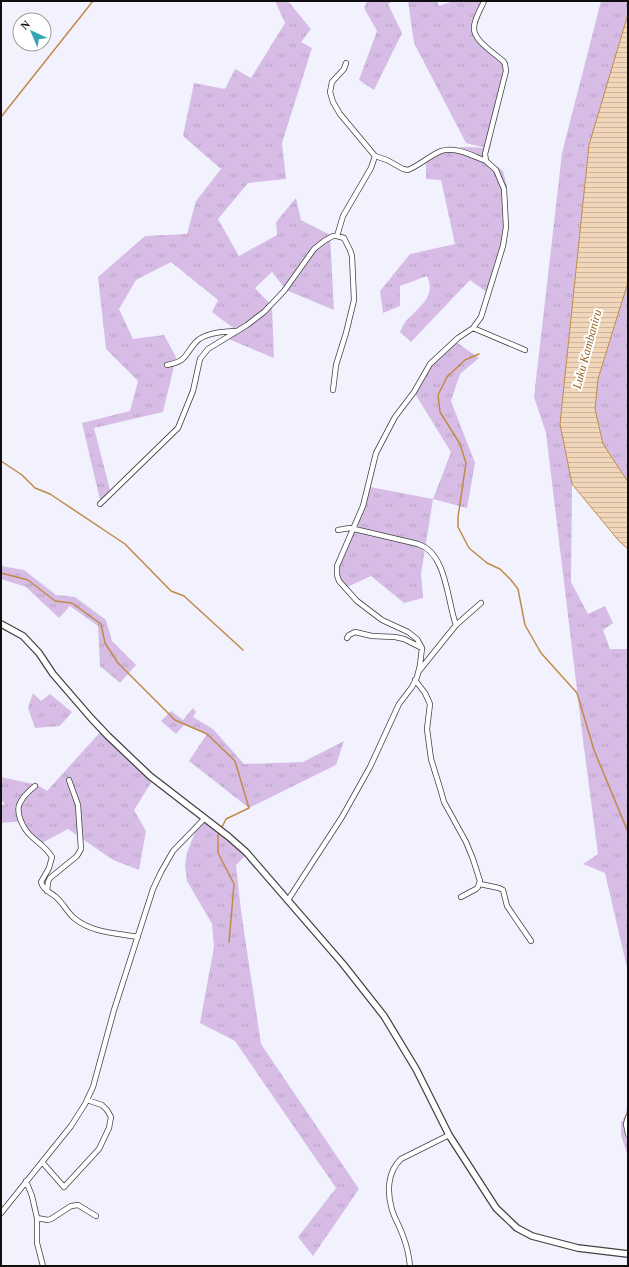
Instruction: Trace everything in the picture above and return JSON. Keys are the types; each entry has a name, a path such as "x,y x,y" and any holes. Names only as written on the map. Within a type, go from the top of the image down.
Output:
{"street":[{"path":"484,1 476,20 474,29 475,33 484,46 503,61 506,71 485,154 486,161"},
{"path":"288,900 342,817 370,767 399,704 412,687 418,672 422,648 417,639 412,635 382,620 368,610 339,581 337,576 337,566 354,529 369,487 376,453 395,417 414,392 430,364 458,338 473,328 481,317 503,246 506,227 504,189 496,170 486,161 464,152 453,150 442,151 408,170 375,156 340,114 333,102 330,92 332,82 344,69 346,63"},
{"path":"337,236 343,216 371,168 375,156"},
{"path":"100,504 178,428 193,391 203,354 208,349 255,320 274,303 284,291 314,249 324,241 333,236 337,236 344,238 352,256 354,300 336,365 333,390"},
{"path":"473,328 525,350"},
{"path":"167,365 183,360 196,342 202,338 222,332 238,330"},
{"path":"338,530 350,528 418,544 430,551 440,567 456,626"},
{"path":"418,672 456,626 481,603"},
{"path":"1,624 23,636 39,653 53,674 91,718 150,776 229,837 246,852 343,964 384,1016 416,1069 449,1135 491,1201 509,1221 524,1233 536,1237 578,1248 628,1254"},
{"path":"346,638 355,632 372,636 395,637 404,639 422,648"},
{"path":"415,680 425,692 430,704 427,729 431,759 444,802 469,848 480,884"},
{"path":"47,891 50,878 77,856 82,849 77,801 69,780"},
{"path":"35,786 20,802 19,809 24,828 44,846 52,857 52,862 41,882 42,886 56,897 74,919 94,930 138,937"},
{"path":"1,1213 71,1126 87,1100 93,1087 125,972 153,889 166,861 182,840 204,818"},
{"path":"461,897 476,889 480,884"},
{"path":"480,884 503,890 508,908 531,941"},
{"path":"42,1162 64,1187 99,1149 109,1128 110,1118 105,1107 87,1100"},
{"path":"628,1117 626,1124 628,1134"},
{"path":"410,1266 403,1236 392,1211 390,1202 390,1182 392,1170 401,1159 449,1135"},
{"path":"26,1181 32,1196 37,1218 37,1243 43,1266"},
{"path":"37,1218 48,1220 71,1206 78,1205 96,1216"}],"green space":[{"path":"275,1 288,1 311,29 301,42 312,48 282,143 286,179 248,183 218,219 239,256 277,235 276,222 296,198 301,220 330,235 334,310 286,290 272,272 255,288 272,306 274,358 226,338 237,331 212,312 218,300 171,262 136,280 119,309 133,339 164,335 176,357 163,412 94,428 111,494 101,504 82,423 130,411 138,381 106,349 98,277 145,236 187,234 196,201 221,169 183,136 194,83 225,89 235,69 251,78 285,23"},
{"path":"367,1 393,1 388,4 402,33 374,90 359,80 377,31 364,8"},
{"path":"408,1 437,1 439,6 453,1 486,1 476,24 476,31 484,42 501,55 507,66 506,79 500,97 490,149 486,157 487,162 503,171 507,186 507,230 489,294 470,280 411,342 400,332 405,322 421,306 428,296 430,290 427,276 400,286 400,306 383,313 380,291 410,254 455,244 441,180 426,179 426,162 450,148 486,148 466,143 414,43"},
{"path":"601,1 628,1 628,14 589,145 560,424 572,484 571,582 588,614 605,606 613,623 603,630 610,649 628,649 628,972 605,873 583,864 598,854 546,433 534,397 562,153"},
{"path":"628,282 628,482 603,444 595,409 598,379"},
{"path":"456,342 479,358 460,374 451,401 475,463 467,508 433,499 451,452 414,392 432,365"},
{"path":"370,487 433,499 421,574 423,598 404,603 371,576 345,588 338,575 338,565"},
{"path":"1,566 24,570 56,595 75,597 106,620 112,641 136,665 120,683 100,666 98,626 70,606 59,618 26,587 1,579"},
{"path":"33,693 41,701 50,694 72,712 60,726 35,728 28,708"},
{"path":"193,708 196,712 193,717 213,729 244,764 303,762 344,741 336,765 249,808 189,761 207,734 184,725 176,734 161,721 171,711 183,720"},
{"path":"103,729 154,778 134,810 146,831 139,870 113,860 68,829 42,843 29,832 24,821 1,823 1,806 5,804 1,800 1,777 38,785 47,791"},
{"path":"206,818 248,853 236,865 241,911 261,1044 359,1189 313,1256 298,1237 336,1188 235,1041 200,1023 214,947 212,924 187,881 185,866 187,853 197,827"},
{"path":"628,1095 628,1157 621,1135 621,1123 626,1114"}],"water":[{"name":"Luku Kambaniru","path":"628,14 628,282 598,379 595,409 603,444 628,482 628,549 619,541 572,484 560,424 589,145"}],"waterway":[{"path":"1,117 93,1"},
{"path":"479,354 465,360 447,377 438,395 440,412 460,444 466,463 458,517 458,527 469,548 487,563 500,569 518,589 525,625 541,653 577,693 594,750 628,832"},
{"path":"1,461 22,475 35,488 50,494 125,544 171,591 184,596 243,650"},
{"path":"1,573 28,580 55,601 72,603 101,624 105,643 118,663 175,720 207,734 235,761 249,808 226,819 221,829"},
{"path":"220,832 218,835 218,853 234,884 229,942"},
{"path":"625,1119 628,1111"}]}
